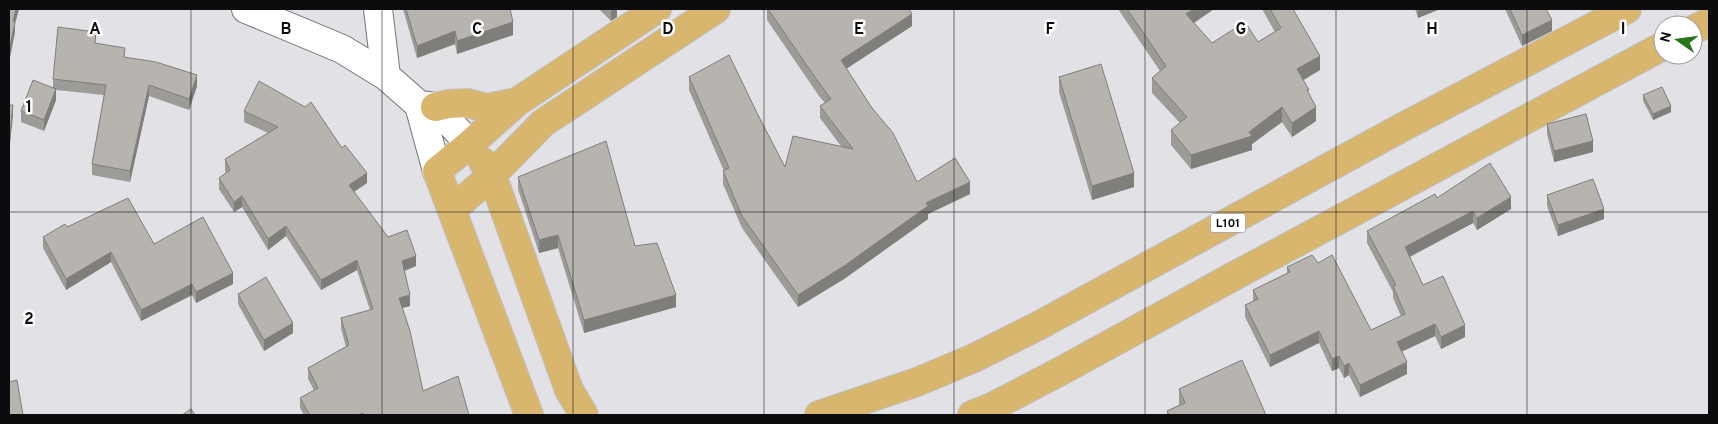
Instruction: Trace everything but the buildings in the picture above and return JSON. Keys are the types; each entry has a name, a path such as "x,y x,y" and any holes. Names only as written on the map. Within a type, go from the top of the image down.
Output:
{"main road":[{"path":"529,415 437,171 517,102 657,9"},
{"path":"452,210 492,175 543,124 716,9"},
{"name":"L101","path":"820,415 917,382 974,358 1038,326 1392,132 1627,9"},
{"path":"972,415 992,407 1060,371 1653,51"},
{"path":"427,106 468,103 486,108 517,102"},
{"path":"470,144 492,175 568,390 584,415"}],"street":[{"path":"246,9 342,50 386,76 427,106 470,144"},
{"path":"378,9 386,76"},
{"path":"427,106 437,171"}]}
